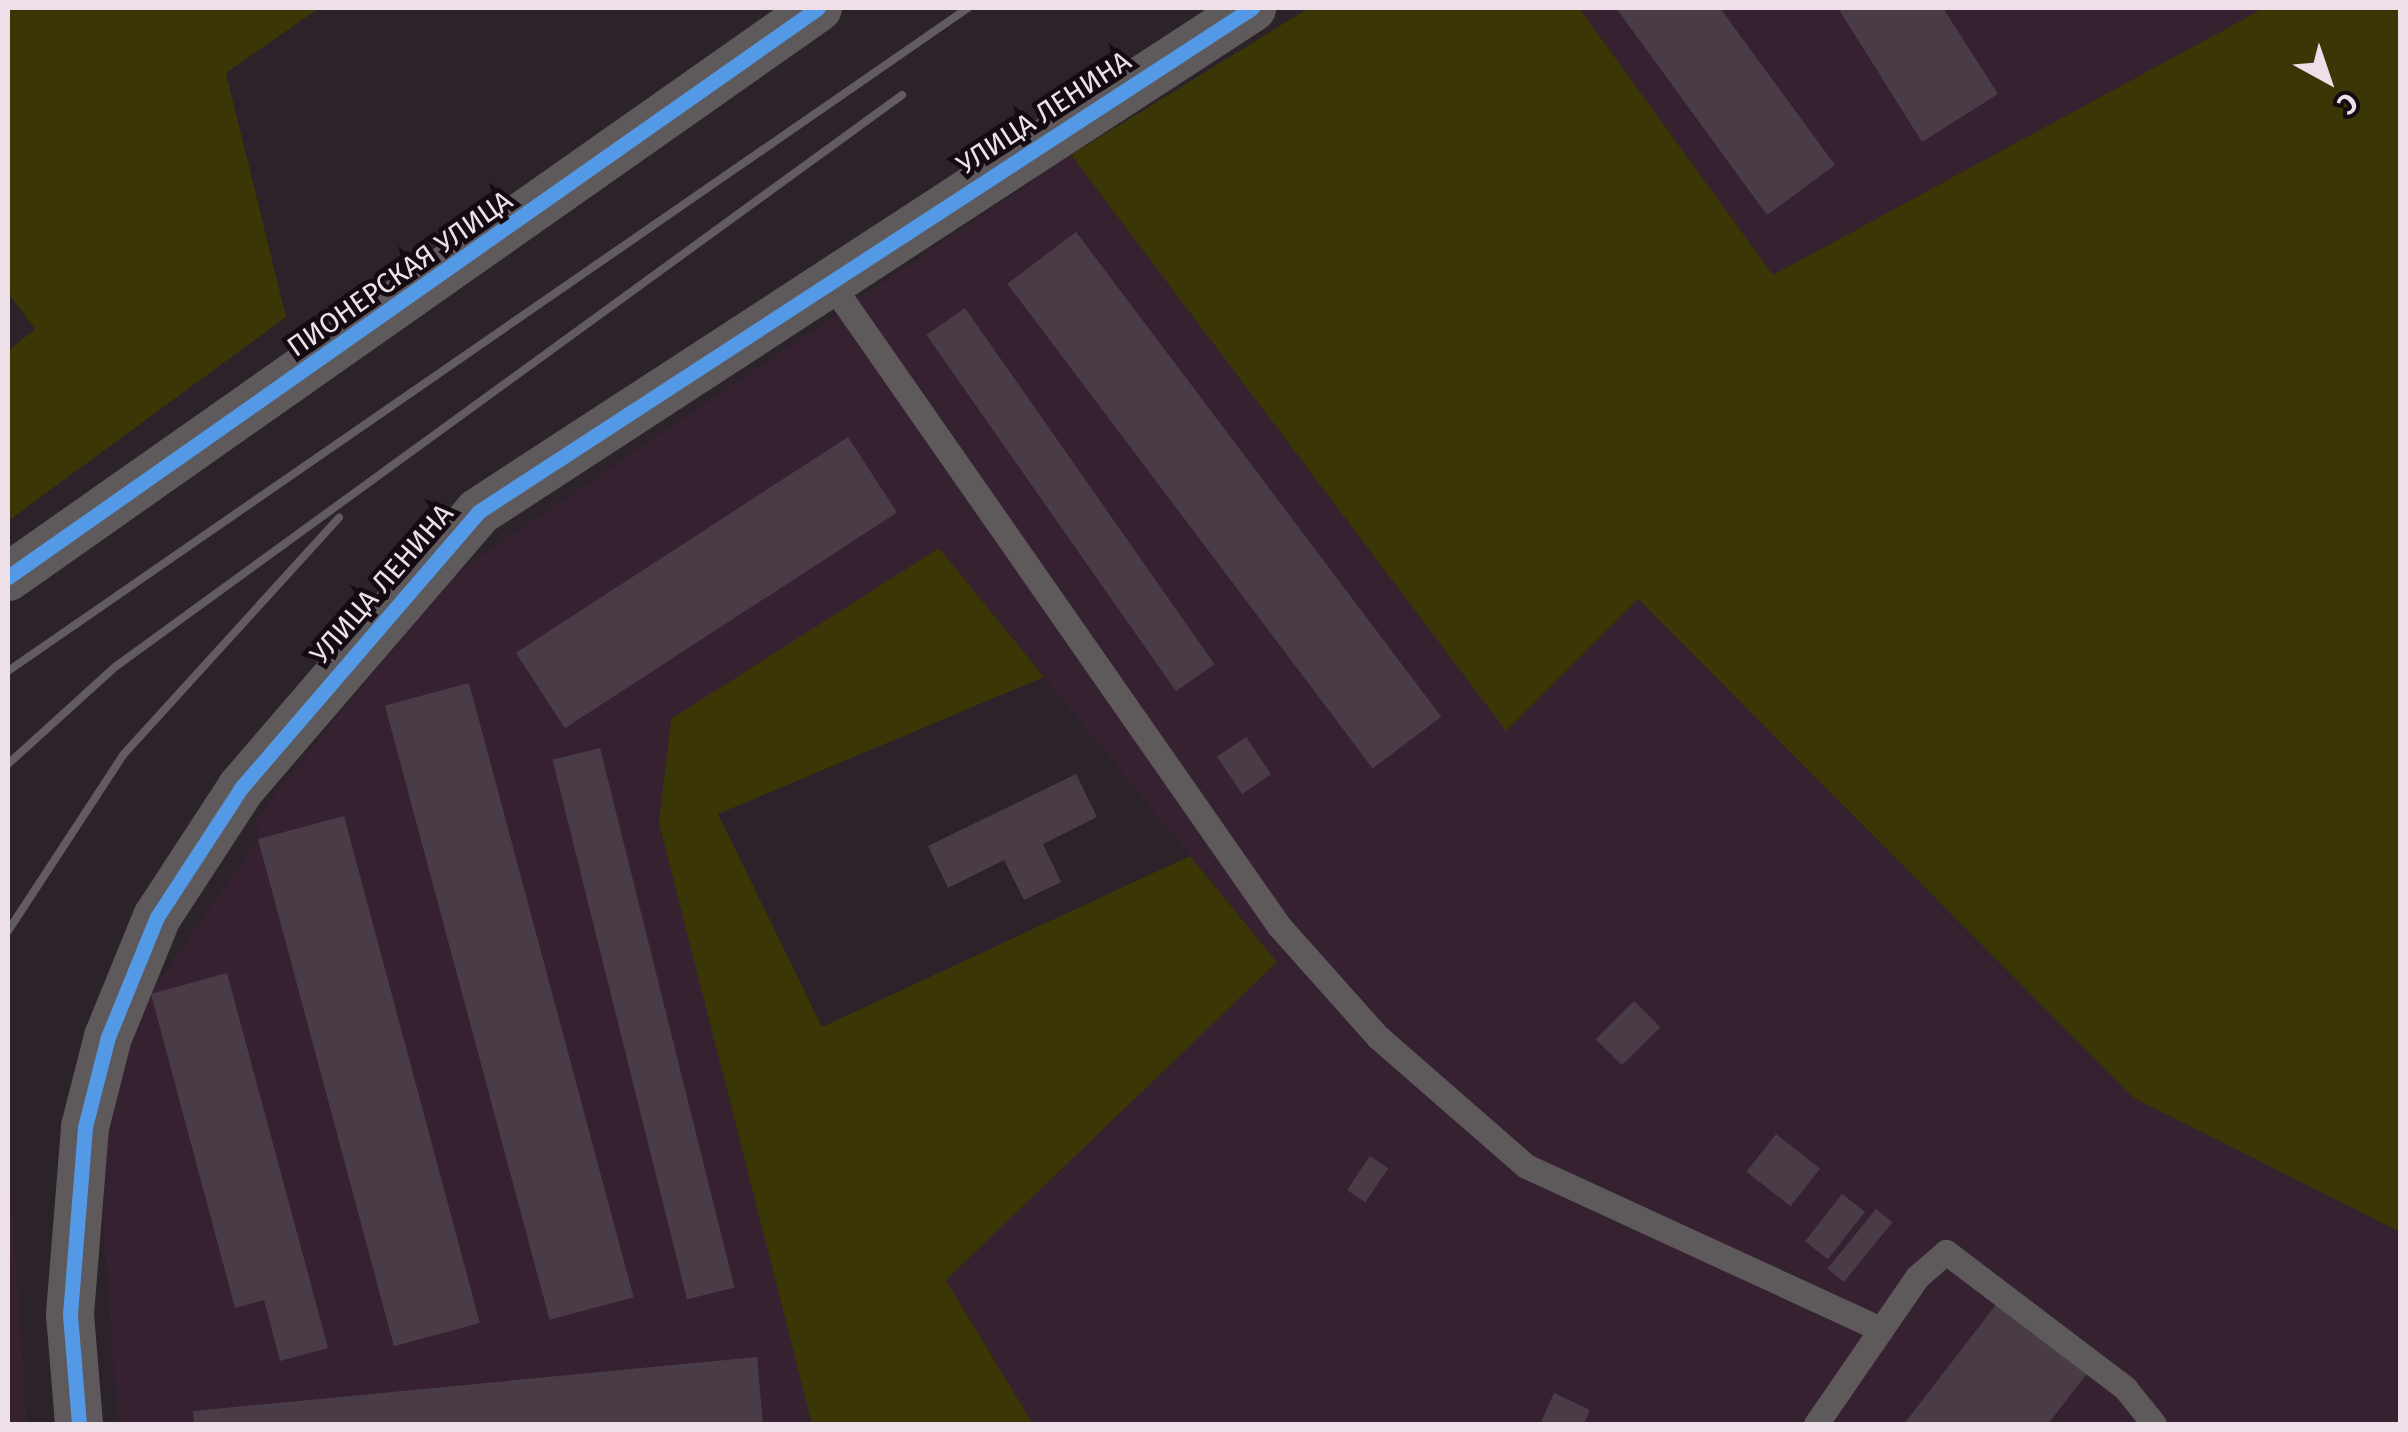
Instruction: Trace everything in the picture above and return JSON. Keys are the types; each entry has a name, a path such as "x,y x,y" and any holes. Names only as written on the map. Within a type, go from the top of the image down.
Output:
{"street":[{"name":"ПИОНЕРСКАЯ УЛИЦА","path":"8,577 818,8"},
{"name":"УЛИЦА ЛЕНИНА","path":"80,1424 70,1314 85,1127 108,1036 157,917 241,788 478,512 1252,8"}],"lane":[{"path":"830,282 1279,926 1378,1037 1526,1166 1881,1330"},
{"path":"1816,1424 1936,1256 1957,1255 2125,1388 2154,1424"}],"shaded area":[{"path":"8,8 319,8 226,73 286,317 8,521 8,351 35,329 8,293"},
{"path":"1309,8 1579,8 1773,275 2264,8 2400,8 2400,1232 2134,1098 1638,599 1506,731 1071,155"},
{"path":"1579,8 2264,8 1773,275"},
{"path":"1071,155 1506,730 1638,599 2134,1098 2400,1232 2400,1424 1033,1424 946,1280 1276,961 939,548 659,823 812,1424 118,1424 103,1222 108,1112 146,1000 258,839 257,817 450,577"},
{"path":"939,548 1044,677 718,814 822,1027 1190,856 1277,962 946,1280 1033,1424 812,1424 659,823 671,719"},
{"path":"8,1193 11,1194 27,1424 8,1424"}],"building":[{"path":"1616,8 1720,8 1835,165 1767,215"},
{"path":"1838,8 1943,8 1998,94 1922,142"},
{"path":"1076,232 1441,717 1373,769 1007,284"},
{"path":"965,308 1215,664 1176,691 926,335"},
{"path":"848,437 897,512 565,728 516,653"},
{"path":"469,683 634,1297 550,1320 385,706"},
{"path":"1246,737 1271,774 1242,794 1217,757"},
{"path":"600,748 735,1287 687,1299 552,760"},
{"path":"1076,774 1097,817 1043,844 1061,882 1024,900 1004,860 948,888 928,846"},
{"path":"344,816 480,1323 394,1346 258,839"},
{"path":"227,973 328,1348 280,1361 264,1300 235,1308 151,994"},
{"path":"1634,1001 1660,1027 1622,1065 1596,1039"},
{"path":"1776,1134 1820,1168 1791,1206 1746,1172"},
{"path":"1370,1156 1388,1168 1365,1202 1347,1190"},
{"path":"1842,1194 1865,1212 1828,1259 1805,1241"},
{"path":"1876,1209 1892,1222 1844,1282 1828,1269"},
{"path":"1998,1302 2089,1371 2048,1424 1904,1424"},
{"path":"757,1357 763,1424 194,1424 193,1411"},
{"path":"1554,1393 1590,1410 1584,1424 1540,1424"}],"railway":[{"path":"8,671 968,8"},
{"path":"8,764 115,667 902,95"},
{"path":"8,931 123,755 339,518"}],"cycle path":[{"path":"8,577 818,8"},
{"path":"79,1424 70,1314 85,1127 108,1037 157,917 241,788 478,512 1252,8"}]}
